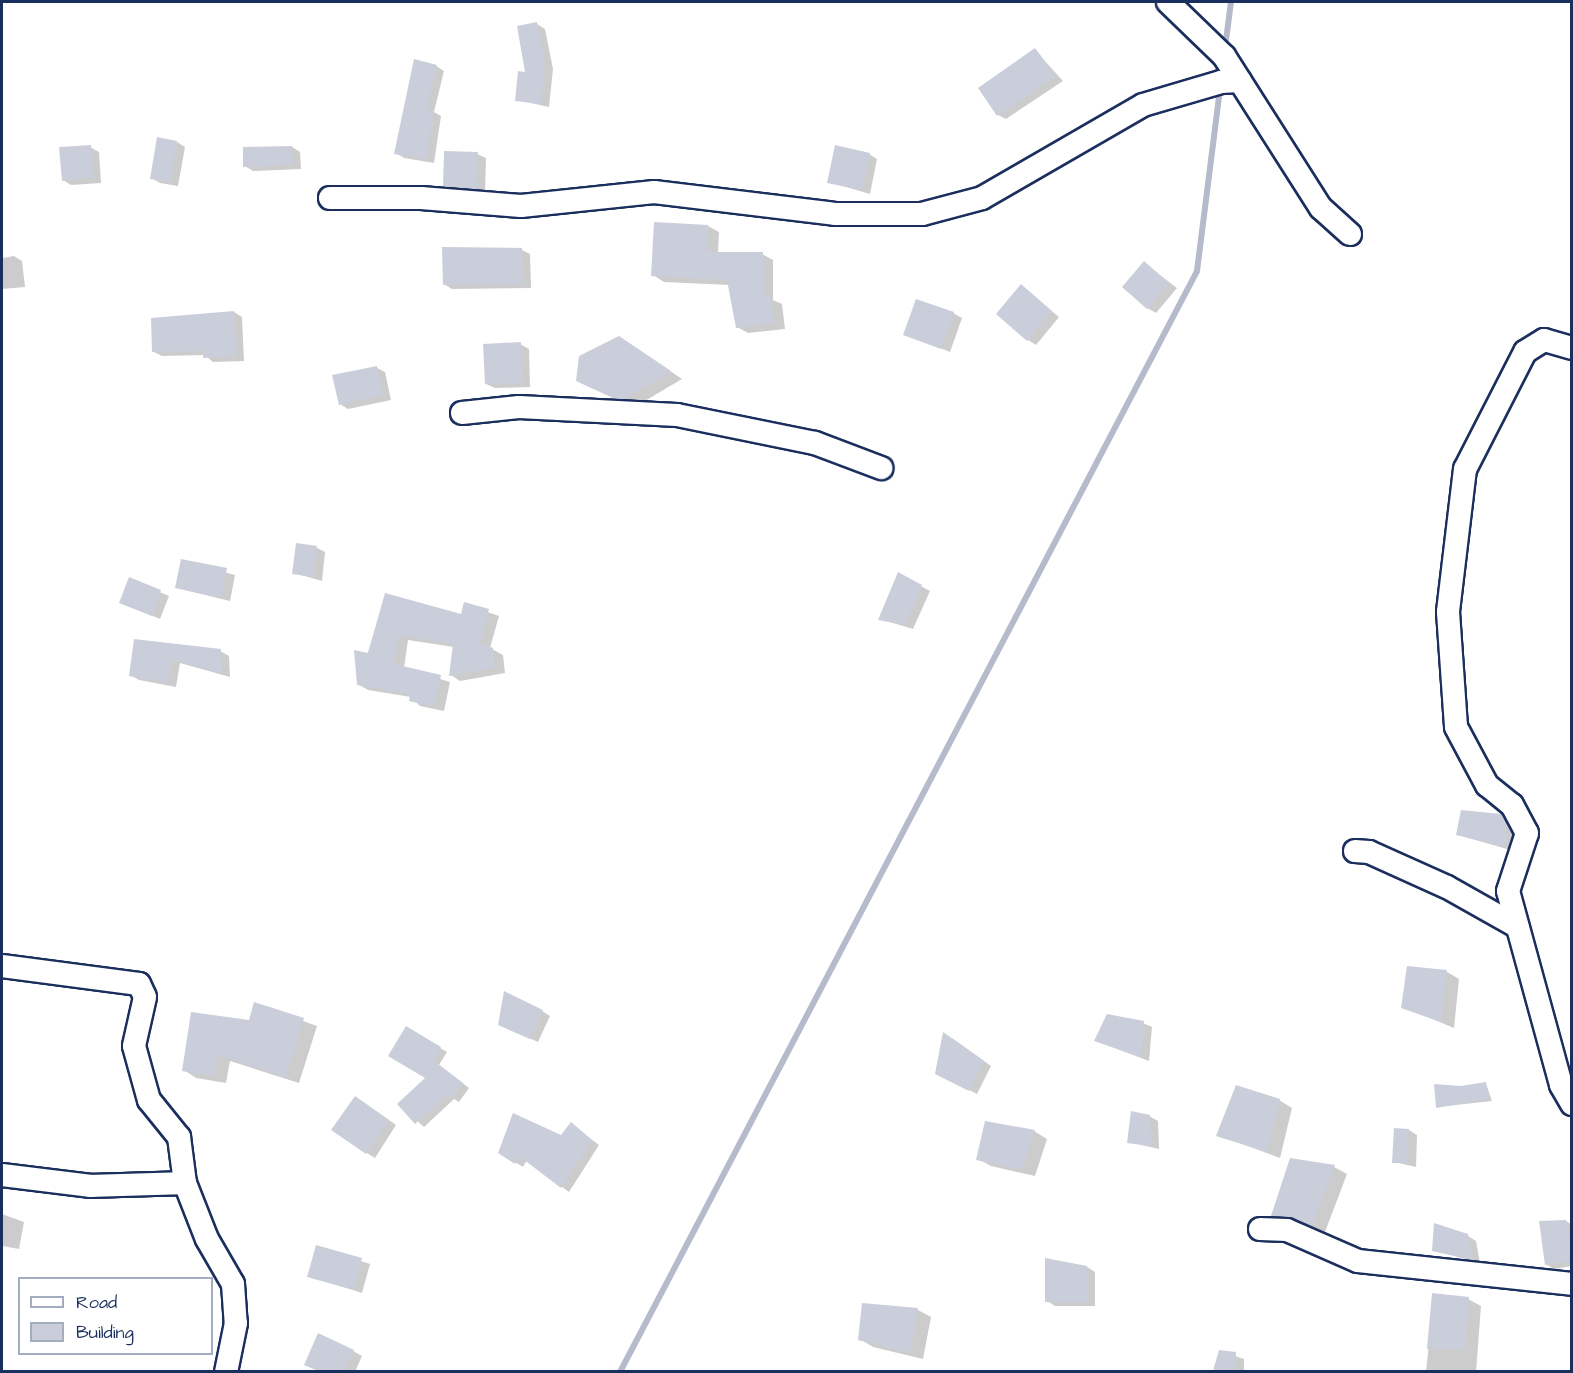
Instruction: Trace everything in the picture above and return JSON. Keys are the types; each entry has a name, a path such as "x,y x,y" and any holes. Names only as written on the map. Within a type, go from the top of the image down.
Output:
{"street":[{"path":"1168,2 1224,56 1321,208 1350,234"},
{"path":"330,198 421,198 521,206 654,192 836,214 922,214 982,198 1143,105 1221,82 1240,81"},
{"path":"1572,348 1544,340 1525,352 1465,469 1448,612 1456,727 1487,785 1512,805 1527,833 1508,891 1561,1085 1572,1104"},
{"path":"462,413 519,407 676,415 816,443 881,468"},
{"path":"1355,851 1369,852 1447,887 1518,927"},
{"path":"2,966 139,984 145,997 134,1046 149,1100 178,1137 185,1183 207,1239 233,1284 236,1323 226,1371"},
{"path":"2,1174 91,1186 185,1183"},
{"path":"1260,1229 1287,1230 1358,1261 1572,1284"}],"building":[{"path":"537,22 545,63 541,104 515,101 518,71 525,72 517,26"},
{"path":"1035,48 1056,76 997,116 978,88"},
{"path":"414,59 437,65 426,109 434,110 426,159 394,154"},
{"path":"157,137 177,141 170,182 150,179"},
{"path":"91,145 93,178 62,181 59,147"},
{"path":"835,145 870,153 862,190 827,183"},
{"path":"292,146 293,165 243,167 243,147"},
{"path":"444,151 478,152 477,189 443,186"},
{"path":"654,222 708,225 707,252 763,252 763,297 771,297 774,323 736,328 727,280 651,276"},
{"path":"442,247 522,248 523,284 443,285"},
{"path":"1144,261 1169,283 1147,309 1122,287"},
{"path":"1021,284 1052,311 1027,341 996,314"},
{"path":"916,299 954,312 941,349 903,335"},
{"path":"234,311 236,357 203,358 203,351 152,352 151,318"},
{"path":"619,336 671,371 624,399 613,398 576,381 579,356"},
{"path":"521,342 522,383 485,384 483,344"},
{"path":"377,366 383,395 339,405 332,375"},
{"path":"296,543 317,546 313,577 292,574"},
{"path":"181,559 227,568 221,598 175,588"},
{"path":"898,572 922,585 905,625 878,620"},
{"path":"129,577 161,590 152,616 119,603"},
{"path":"385,593 461,614 464,602 489,609 480,643 493,648 495,668 449,676 453,644 398,635 394,664 441,675 434,707 409,701 410,694 357,685 354,650 368,653"},
{"path":"134,639 221,649 222,674 172,659 168,683 129,676"},
{"path":"1461,810 1501,814 1506,822 1506,847 1456,835"},
{"path":"1407,966 1447,970 1441,1022 1401,1008"},
{"path":"504,991 543,1010 530,1039 498,1025"},
{"path":"254,1002 304,1018 286,1077 217,1055 214,1077 182,1071 191,1012 249,1020"},
{"path":"1107,1014 1144,1021 1141,1057 1094,1041"},
{"path":"406,1026 441,1047 433,1060 463,1083 450,1099 446,1096 415,1124 397,1104 425,1078 388,1056"},
{"path":"943,1032 984,1061 969,1091 935,1074"},
{"path":"1486,1082 1489,1099 1436,1108 1434,1084 1461,1086"},
{"path":"1236,1085 1280,1099 1267,1152 1216,1136"},
{"path":"355,1096 389,1120 366,1154 331,1130"},
{"path":"1131,1111 1150,1115 1151,1146 1127,1143"},
{"path":"513,1113 561,1135 571,1122 592,1140 561,1188 519,1156 515,1164 498,1153"},
{"path":"985,1121 1035,1130 1022,1170 976,1160"},
{"path":"1394,1128 1409,1129 1408,1163 1392,1163"},
{"path":"1290,1158 1335,1165 1312,1226 1292,1217 1271,1216"},
{"path":"1566,1220 1572,1260 1545,1265 1539,1221"},
{"path":"1434,1223 1468,1234 1472,1260 1432,1251"},
{"path":"316,1245 362,1258 354,1290 307,1277"},
{"path":"1045,1258 1087,1266 1087,1302 1045,1302"},
{"path":"1432,1293 1469,1297 1465,1350 1427,1349"},
{"path":"862,1303 918,1308 910,1353 858,1340"},
{"path":"318,1333 354,1350 344,1371 318,1371 304,1365"},
{"path":"1219,1350 1236,1352 1236,1371 1213,1371"}],"waterway":[{"path":"1225,48 1231,2"},
{"path":"620,1372 1197,271 1220,88"}]}
